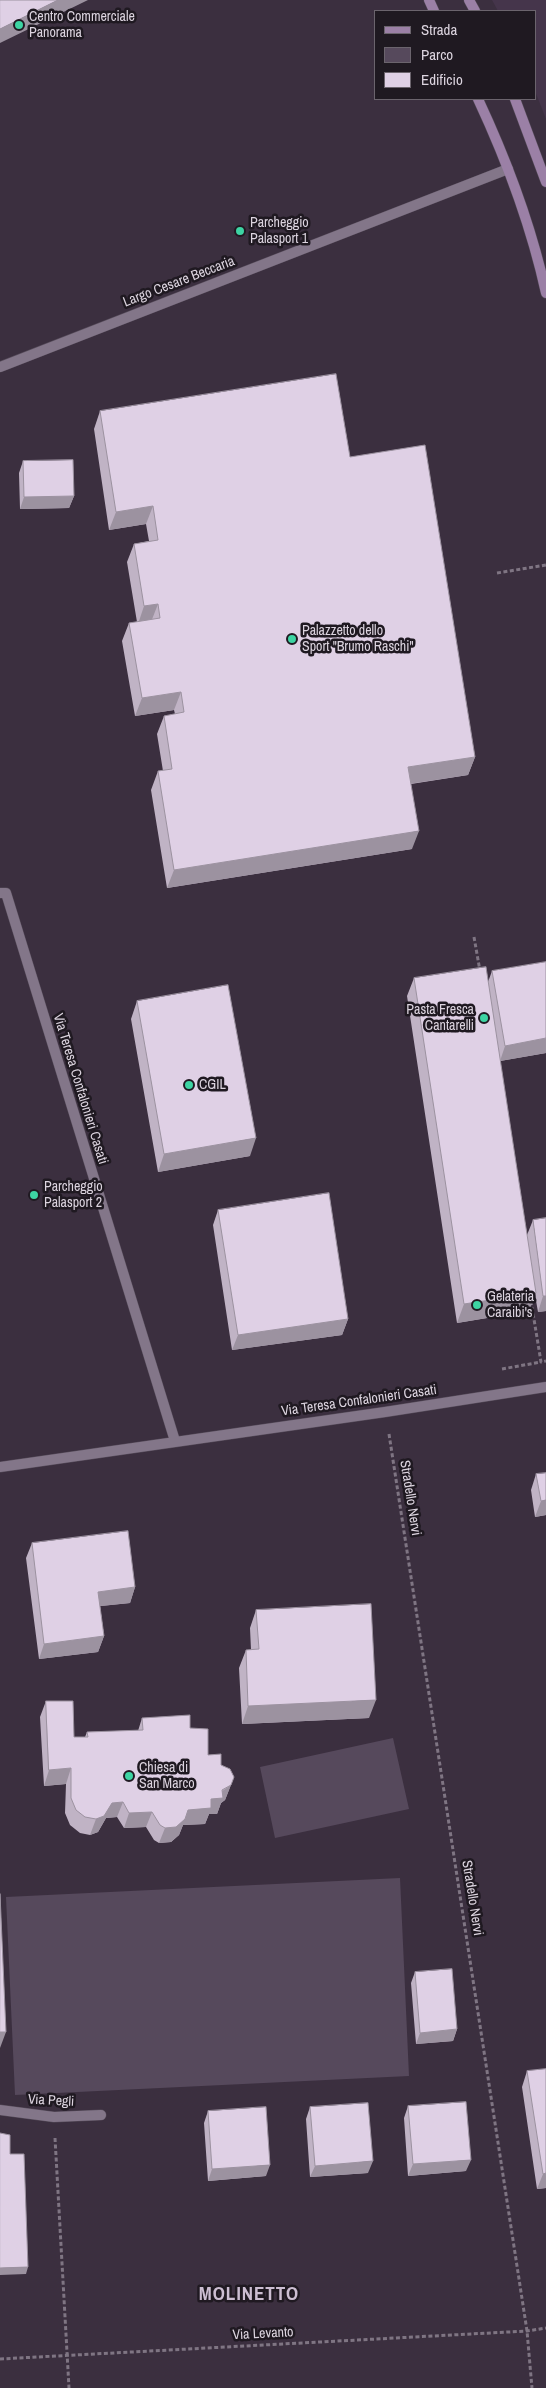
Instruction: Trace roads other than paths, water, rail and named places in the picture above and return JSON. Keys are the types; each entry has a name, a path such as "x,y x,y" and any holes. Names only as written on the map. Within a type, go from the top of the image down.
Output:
{"main road":[{"path":"478,100 508,169 531,234 546,293"},
{"path":"515,100 546,182"}],"street":[{"name":"Largo Cesare Beccaria","path":"0,367 508,169"},
{"name":"Via Teresa Confalonieri Casati","path":"0,893 6,893 175,1441"},
{"name":"Via Teresa Confalonieri Casati","path":"0,1467 546,1387"},
{"name":"Via Pegli","path":"0,2110 54,2117 101,2115"}],"place":[{"name":"Centro Commerciale Panorama","path":"19,25"},
{"name":"Parcheggio Palasport 1","path":"240,231"},
{"name":"Palazzetto dello Sport \"Brumo Raschi\"","path":"292,639"},
{"name":"Pasta Fresca Cantarelli","path":"484,1018"},
{"name":"CGIL","path":"189,1085"},
{"name":"Parcheggio Palasport 2","path":"34,1195"},
{"name":"Gelateria Caraibi's","path":"477,1305"},
{"name":"Chiesa di San Marco","path":"129,1776"}],"district":[{"name":"MOLINETTO","path":"249,2295"}]}
